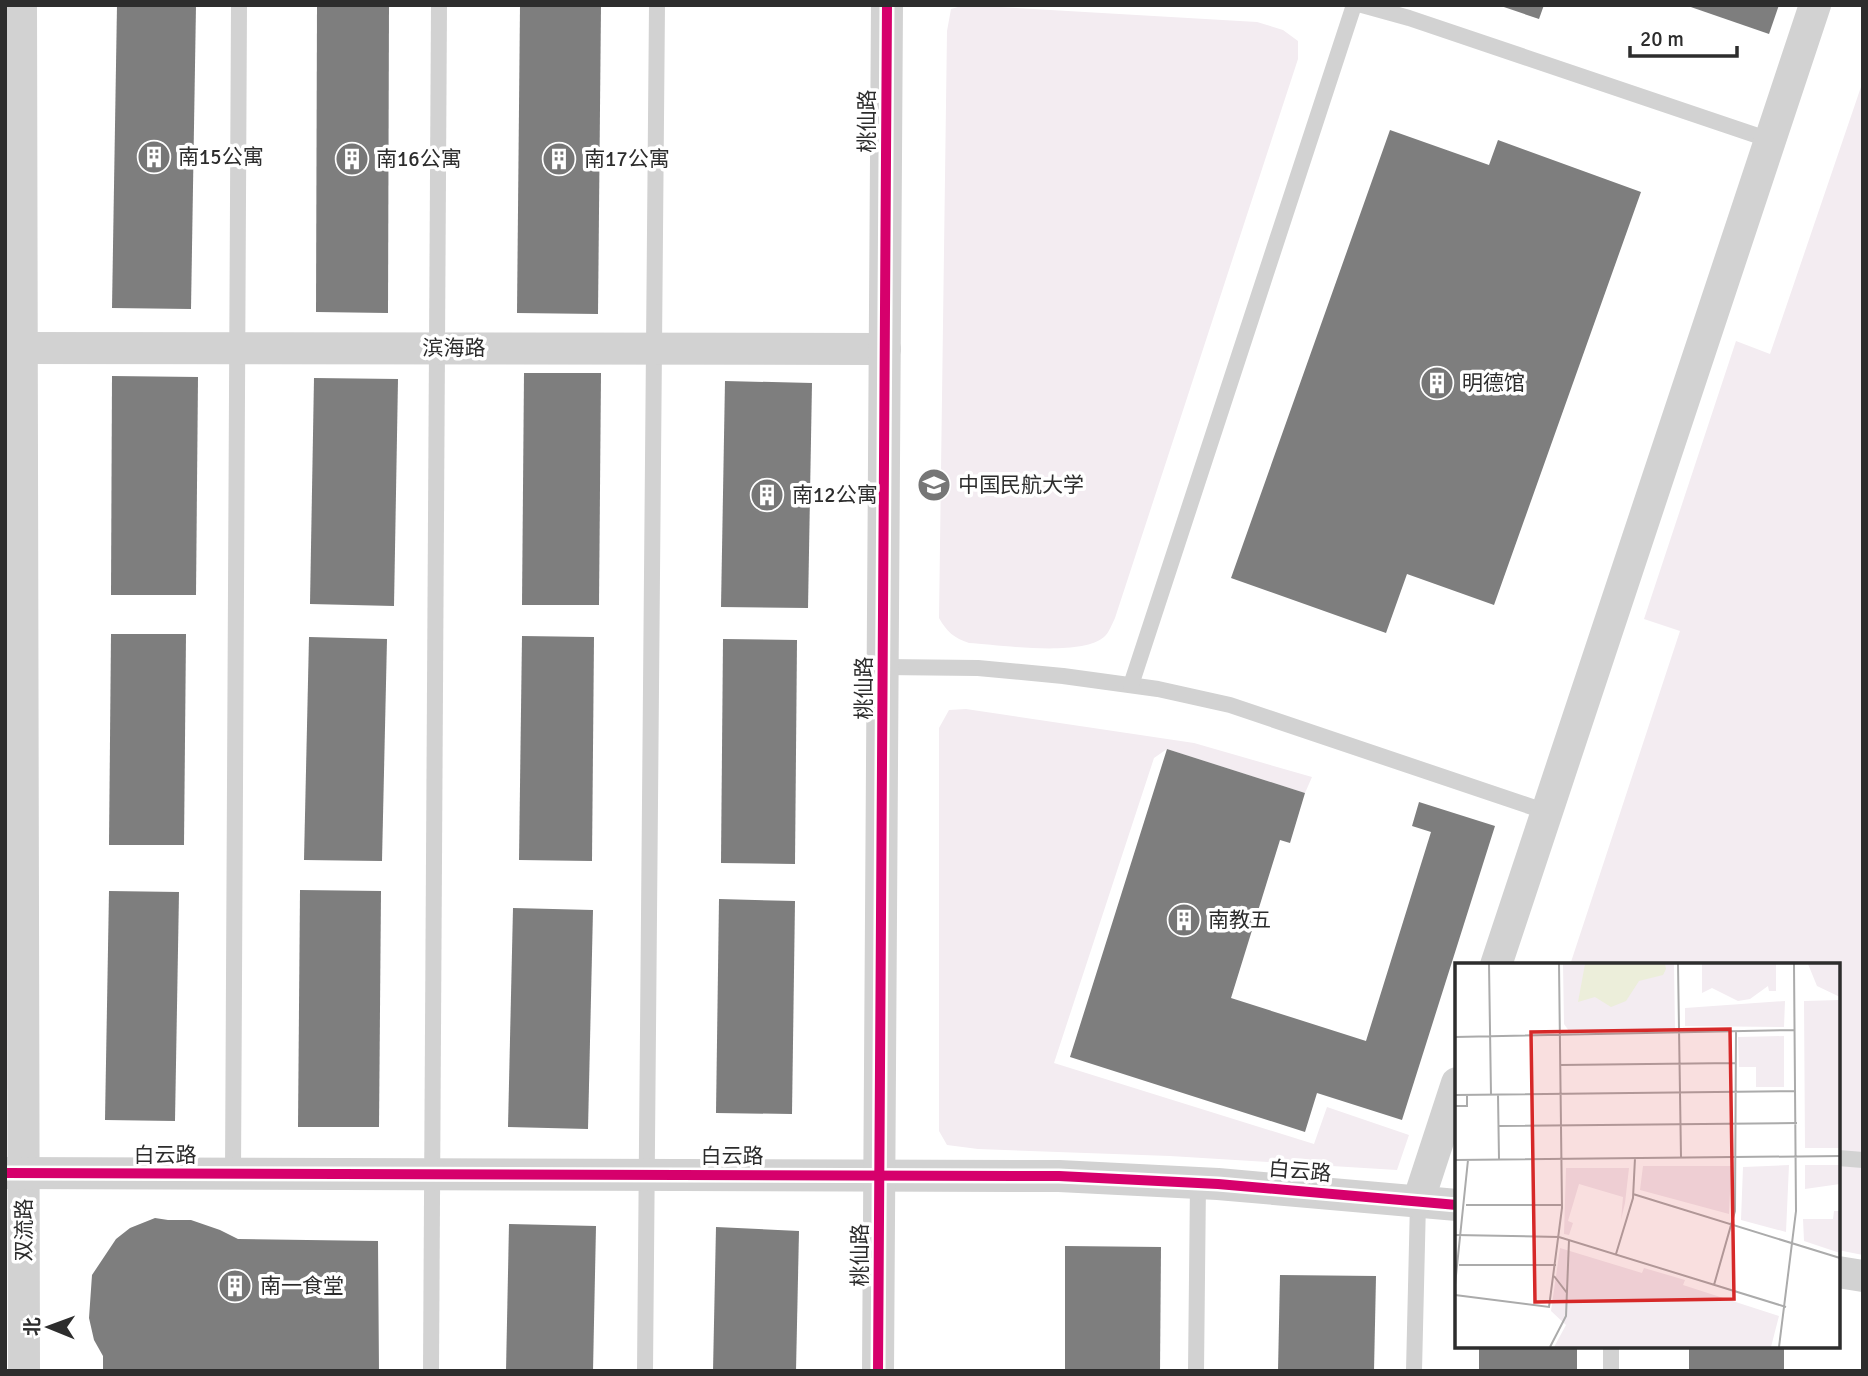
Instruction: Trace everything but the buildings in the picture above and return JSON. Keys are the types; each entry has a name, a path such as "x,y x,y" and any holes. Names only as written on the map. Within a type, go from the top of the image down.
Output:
{"street":[{"name":"双流路","path":"21,5 14,348 14,1173 24,1371"},
{"name":"桃仙路","path":"878,1371 887,5"},
{"path":"1497,963 1815,5"},
{"name":"滨海路","path":"14,348 885,349"},
{"path":"1418,1202 1448,1135 1455,1095"},
{"name":"白云路","path":"14,1173 1059,1176 1198,1183 1455,1205"},
{"path":"1840,1272 1863,1276"}],"lane":[{"path":"233,1174 239,5"},
{"path":"431,1371 439,5"},
{"path":"645,1371 657,5"},
{"path":"1130,685 1354,5"},
{"path":"1362,5 1409,18 1770,140"},
{"path":"883,667 978,668 1158,689 1230,705 1547,812"},
{"path":"1840,1158 1863,1160"},
{"path":"1196,1371 1198,1183"},
{"path":"1414,1371 1418,1202"},
{"path":"1611,1348 1611,1371"}],"shaded area":[{"path":"965,5 1257,22 1283,30 1298,41 1298,59 1115,618 1104,637 1078,647 1040,648 969,643 951,634 939,618 947,31 951,9"},
{"path":"1863,81 1863,1255 1840,1250 1840,963 1571,963 1680,631 1644,619 1736,341 1770,354"},
{"path":"5,376 10,377 9,1085 5,1097"},
{"path":"966,709 1194,743 1312,777 1305,793 1167,749 1154,758 1054,1063 1314,1144 1327,1107 1409,1135 1397,1170 1170,1156 978,1149 947,1145 939,1131 939,728 949,710"}],"cycle path":[{"path":"878,1371 887,5"},
{"path":"5,1173 1059,1176 1218,1184 1455,1205"}],"place":[{"name":"南15公寓","path":"154,157"},
{"name":"南16公寓","path":"352,159"},
{"name":"南17公寓","path":"559,159"},
{"name":"明德馆","path":"1437,383"},
{"name":"中国民航大学","path":"934,485"},
{"name":"南12公寓","path":"767,495"},
{"name":"南教五","path":"1184,920"},
{"name":"南一食堂","path":"235,1286"}]}
